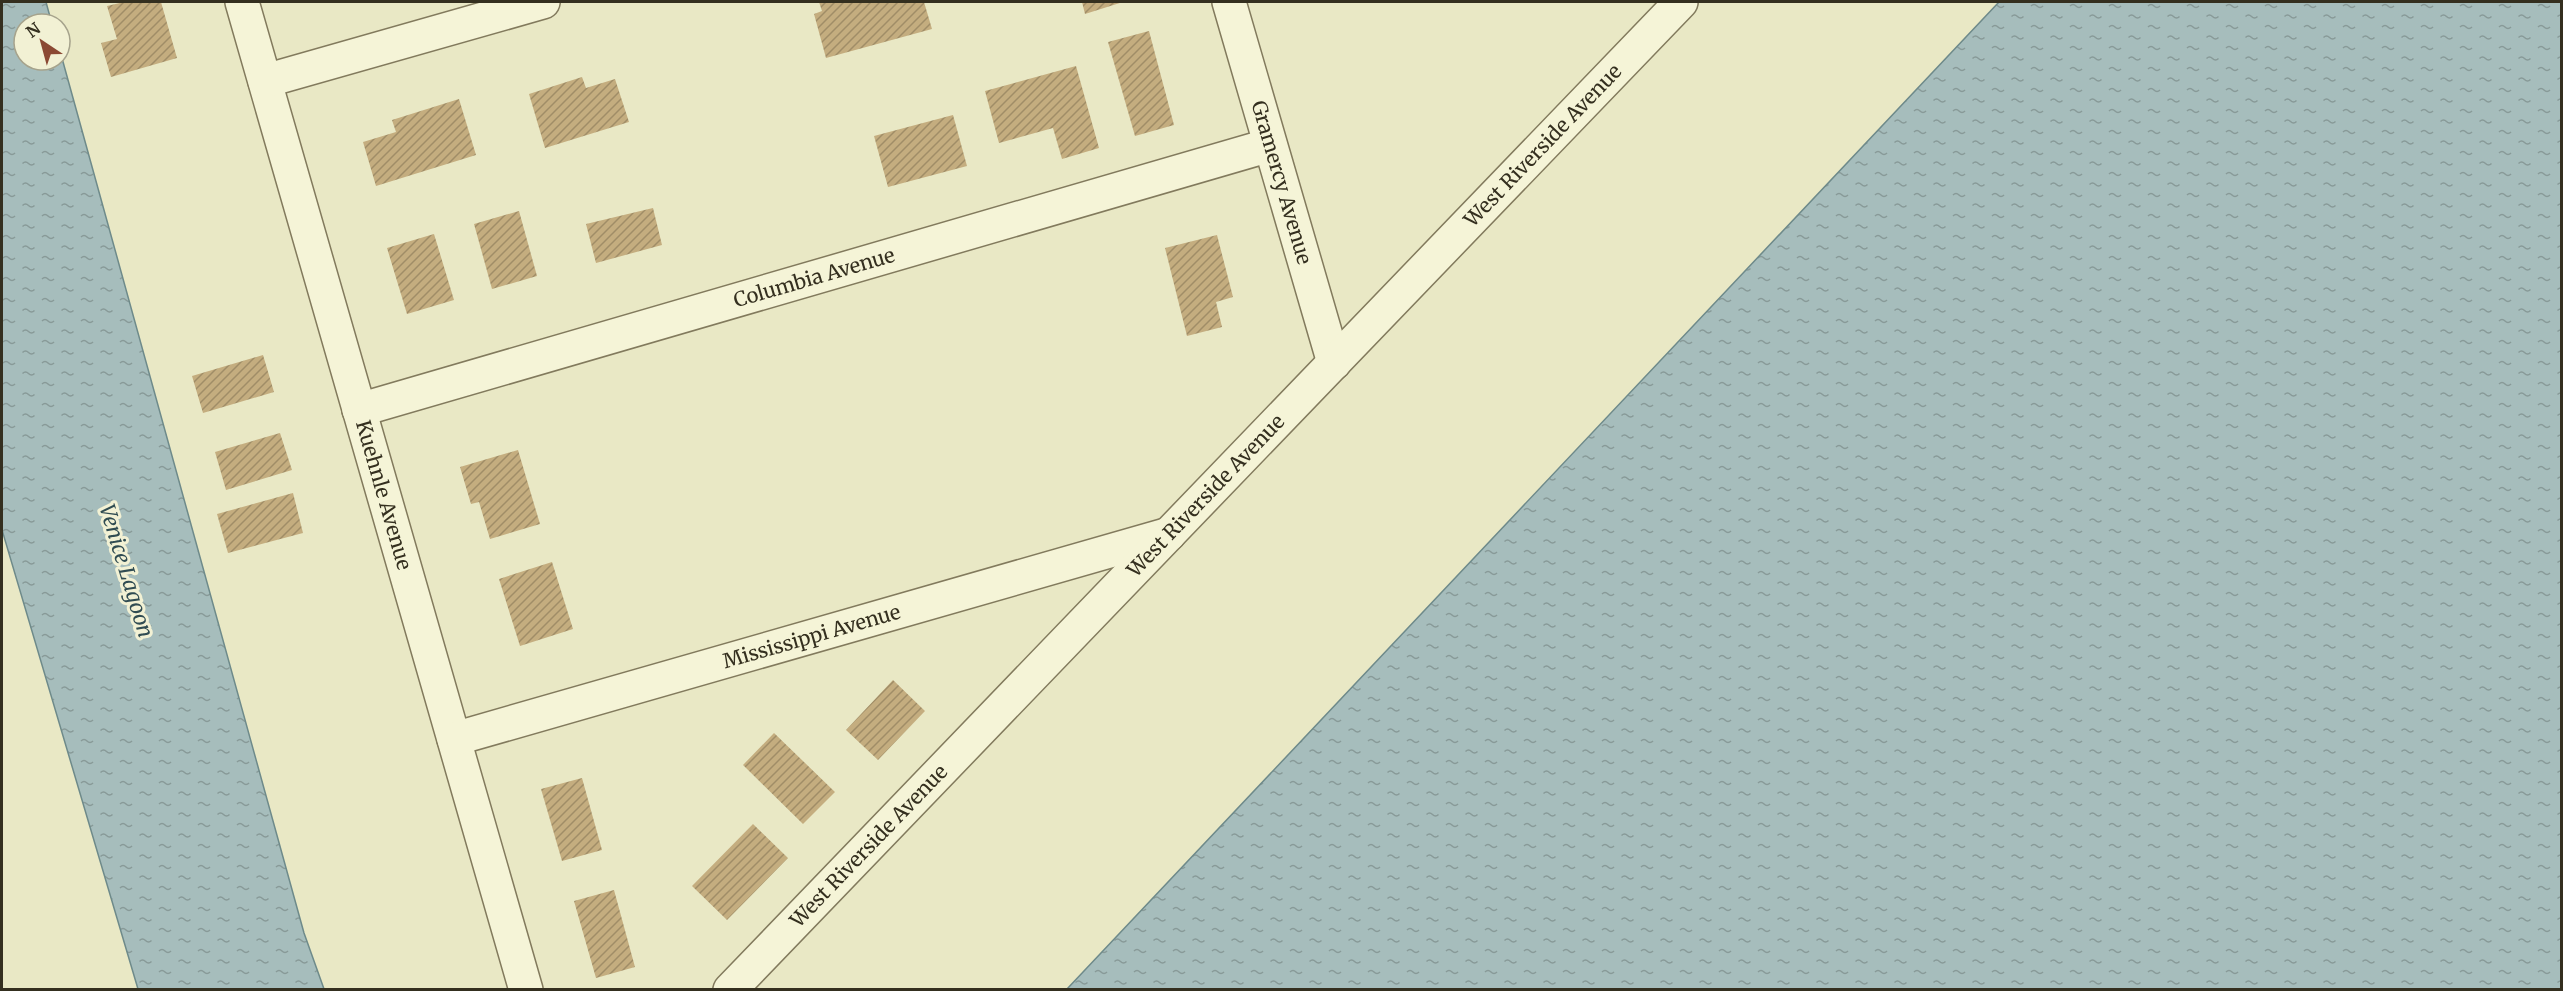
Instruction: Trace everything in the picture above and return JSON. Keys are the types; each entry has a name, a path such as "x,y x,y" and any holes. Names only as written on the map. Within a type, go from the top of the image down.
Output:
{"street":[{"name":"Kuehnle Avenue","path":"242,2 526,990"},
{"path":"266,81 543,2"},
{"name":"Gramercy Avenue","path":"1229,2 1334,363"},
{"name":"West Riverside Avenue","path":"730,990 1681,2"},
{"name":"Columbia Avenue","path":"358,410 1270,145"},
{"name":"Mississippi Avenue","path":"454,739 1170,534"}],"water":[{"name":"Venice Lagoon","path":"2,2 46,2 49,12 12,12 12,72 66,72 304,933 324,989 138,989 2,530"},
{"path":"1999,2 2561,2 2561,989 1067,989"}],"building":[{"path":"124,2 161,2 177,58 111,77 101,43 117,39 107,6"},
{"path":"819,2 924,2 932,29 826,58 814,14 822,11"},
{"path":"1082,2 1123,2 1085,14"},
{"path":"1149,31 1174,125 1135,136 1108,42"},
{"path":"1076,66 1099,148 1062,159 1053,128 999,143 985,91"},
{"path":"582,77 586,88 615,79 629,122 545,148 529,94"},
{"path":"459,99 476,155 376,186 363,142 396,132 392,120"},
{"path":"953,115 967,166 888,187 874,136"},
{"path":"653,208 662,245 596,263 586,224"},
{"path":"519,211 537,276 492,289 474,224"},
{"path":"434,234 454,300 407,314 387,248"},
{"path":"1217,235 1233,297 1216,302 1222,327 1187,336 1165,248"},
{"path":"263,355 274,392 203,413 192,376"},
{"path":"280,433 292,470 226,490 215,452"},
{"path":"518,450 540,524 490,539 479,502 471,504 460,467"},
{"path":"293,493 303,533 228,553 217,514"},
{"path":"552,562 573,629 520,646 499,579"},
{"path":"893,680 925,711 878,760 846,730"},
{"path":"774,733 835,792 803,824 743,765"},
{"path":"582,778 602,850 562,861 541,789"},
{"path":"753,824 788,858 727,920 692,886"},
{"path":"614,890 635,967 596,978 574,901"}]}
